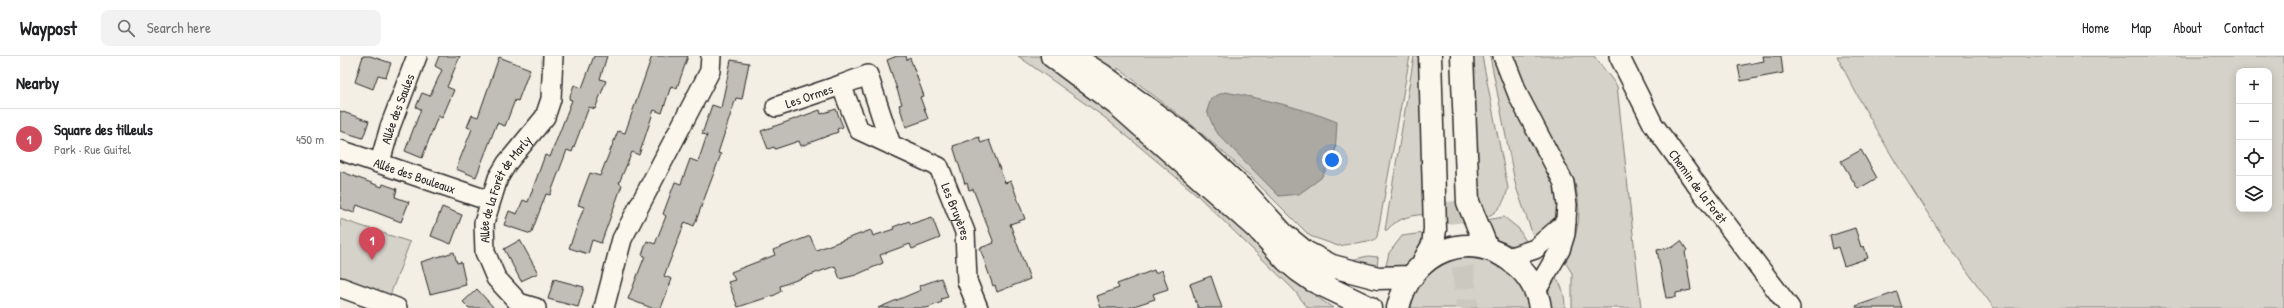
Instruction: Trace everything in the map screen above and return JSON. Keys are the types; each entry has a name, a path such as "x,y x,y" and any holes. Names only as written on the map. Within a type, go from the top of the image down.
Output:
{"main road":[{"path":"1052,56 1119,106 1161,142 1262,233 1286,260 1299,271 1312,280 1370,308"},
{"path":"1072,56 1102,75 1185,136 1241,188 1283,234 1305,252 1332,266 1378,278 1417,269 1444,250 1465,246 1487,248 1508,258 1524,272 1538,300"},
{"path":"1398,308 1401,293 1433,246 1436,229 1430,56"},
{"path":"1443,56 1452,201 1449,56"},
{"path":"1462,56 1468,202 1487,248"}],"street":[{"name":"Allée des Saules","path":"380,162 392,119 417,56"},
{"name":"Allée de la Forêt de Marly","path":"536,308 519,302 496,278 485,252 484,223 498,178 507,163 545,117 551,99 553,56"},
{"path":"604,308 622,239 710,71 711,56"},
{"path":"1503,56 1519,97 1564,183 1567,204 1565,234 1560,250 1538,300"},
{"name":"Chemin de la Forêt","path":"1619,56 1653,124 1790,308"},
{"path":"842,84 868,75 891,145"},
{"name":"Les Ormes","path":"776,107 842,84"},
{"name":"Les Bruyères","path":"842,84 858,130 939,167 965,232 967,281 978,308"},
{"name":"Allée des Bouleaux","path":"340,150 380,162 490,200"},
{"path":"1508,258 1535,249 1566,222"},
{"path":"340,287 397,308"}],"shaded area":[{"path":"1018,56 1410,56 1377,237 1374,240 1338,246 1310,236 1250,176 1192,125 1118,68 1110,114 1157,152 1251,237 1284,274 1333,308 1308,308 1293,289 1195,193 1104,117"},
{"path":"1414,56 1420,56 1429,214 1401,219 1385,230"},
{"path":"1472,56 1482,56 1508,188 1504,200 1498,209 1484,218 1478,219"},
{"path":"1490,56 1496,56 1559,192 1554,220 1535,241 1516,187"},
{"path":"1510,56 1594,56 1617,86 1641,308 1572,308 1572,273 1565,262 1574,241 1578,222 1579,213 1577,192 1574,180 1537,111"},
{"path":"1837,56 2284,56 2284,308 1994,308 1930,217 1890,154"},
{"path":"1225,92 1282,104 1337,122 1335,154 1321,178 1299,194 1279,196 1215,131 1207,111 1211,98"},
{"path":"1504,217 1518,228 1527,243 1513,246 1494,239 1486,220"},
{"path":"340,219 410,242 389,298 340,278"},
{"path":"1431,232 1423,247 1408,263 1394,269 1385,270 1389,253 1402,236"},
{"path":"1368,256 1378,257 1377,269 1351,260"},
{"path":"1461,258 1485,261 1505,270 1514,277 1520,285 1526,296 1529,308 1411,308 1417,289 1428,275 1443,265"},
{"path":"1552,276 1561,286 1565,299 1565,308 1551,308 1548,287"}],"building":[{"path":"363,56 370,56 391,63 386,77 378,75 373,89 355,82"},
{"path":"439,56 460,56 447,87 454,90 442,118 438,116 422,158 405,151 421,109 416,107 422,93 430,96 442,70 435,66"},
{"path":"594,56 607,56 600,79 606,81 595,109 589,107 572,152 567,150 550,195 546,194 531,234 504,225 509,211 517,214 523,200 528,202 545,155 550,157 572,100 569,99 574,85 582,88"},
{"path":"652,56 688,56 677,88 671,86 662,113 654,110 639,155 632,152 619,183 622,185 601,243 592,240 588,254 569,248 584,207 578,205 590,173 600,176 618,131 625,133"},
{"path":"897,56 906,56 907,60 910,58 924,96 920,97 928,119 906,127 899,105 902,104 887,60"},
{"path":"1763,56 1781,56 1783,73 1741,81 1738,66 1764,61"},
{"path":"499,57 530,69 518,101 515,100 505,126 497,123 476,177 456,169 472,129 467,127 472,115 478,117"},
{"path":"731,60 749,63 742,99 736,98 718,153 721,154 694,226 685,222 664,276 672,279 661,308 652,308 628,299 645,256 642,255 647,241 655,244 666,216 663,214 675,182 681,184 690,159 698,162 707,135 702,134 712,105 721,108"},
{"path":"836,109 843,127 837,129 838,132 801,146 799,141 775,149 774,147 768,149 761,131 820,110 821,114"},
{"path":"340,111 369,121 363,138 340,131"},
{"path":"979,137 981,143 989,140 1005,183 1011,181 1025,219 1010,224 1030,279 997,292 995,285 993,286 980,248 994,243 973,189 969,190 967,183 965,184 953,146"},
{"path":"1861,150 1877,178 1858,189 1841,161"},
{"path":"340,171 382,187 383,184 397,189 395,197 409,202 401,222 357,205 354,213 340,208"},
{"path":"442,207 462,215 451,244 431,236"},
{"path":"932,217 940,238 912,249 910,244 880,255 883,263 856,275 840,279 835,266 780,286 781,291 775,295 738,307 728,282 735,280 731,272 775,255 773,250 810,236 816,250 871,230 873,236 894,229 893,227 909,221 911,224"},
{"path":"1855,228 1861,247 1864,246 1868,258 1844,266 1838,247 1833,249 1830,236"},
{"path":"520,240 538,273 521,281 504,249"},
{"path":"1681,241 1687,250 1685,252 1691,290 1676,293 1676,297 1666,298 1657,250 1673,247"},
{"path":"454,252 457,263 461,262 466,285 430,294 421,262"},
{"path":"1154,270 1155,273 1162,270 1168,289 1153,294 1155,299 1128,308 1101,308 1097,296 1119,288 1117,284"},
{"path":"1211,276 1222,308 1198,308 1190,284"},
{"path":"941,278 948,297 941,299 942,302 927,308 878,308 921,290 919,286"},
{"path":"554,279 584,287 578,307 548,299"},
{"path":"477,289 494,308 469,308 463,302"},
{"path":"1897,292 1902,308 1857,308 1856,306"}],"tunnel":[{"path":"1456,201 1467,308"}],"place":[{"name":"Square des tilleuls","path":"372,260"}]}
